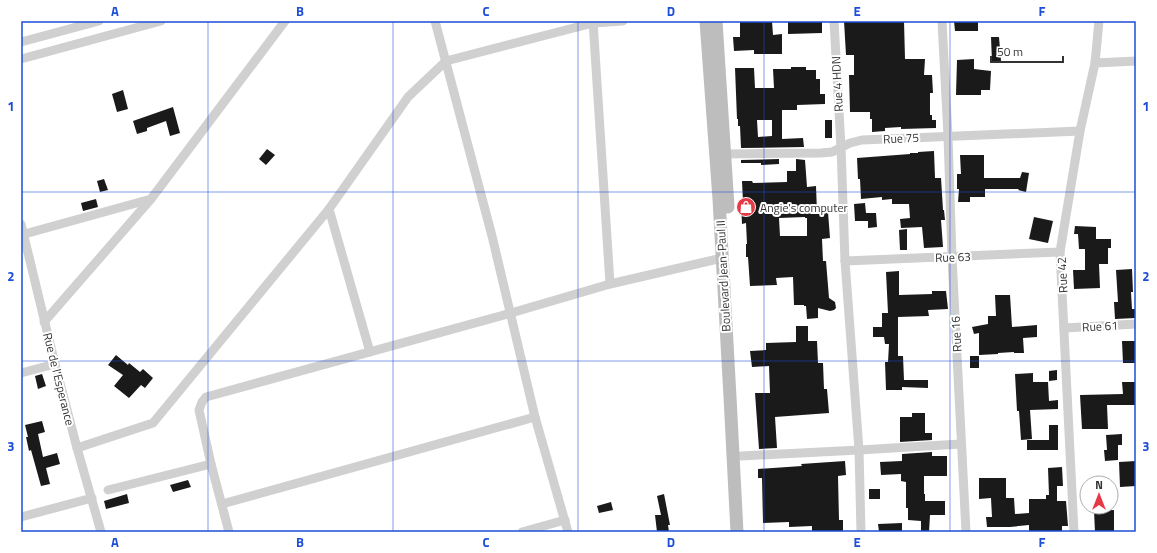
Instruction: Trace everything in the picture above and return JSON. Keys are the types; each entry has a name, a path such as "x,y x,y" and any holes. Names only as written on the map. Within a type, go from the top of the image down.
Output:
{"main road":[{"name":"Boulevard Jean-Paul II","path":"706,21 722,258 737,532"},
{"name":"Boulevard Jean-Paul II","path":"716,21 725,154 745,532"}],"street":[{"path":"21,42 99,21"},
{"path":"21,59 161,21"},
{"path":"44,322 150,199 285,21"},
{"path":"435,21 492,236 535,417 568,532"},
{"path":"77,448 153,423 329,209 408,98 446,62 593,22 623,21"},
{"name":"Rue 4 HDN","path":"834,21 846,261 859,450 861,532"},
{"name":"Rue 16","path":"942,21 966,532"},
{"name":"Rue 42","path":"1074,532 1060,252 1080,131 1095,63 1099,21"},
{"path":"593,22 610,284"},
{"path":"1095,63 1136,61"},
{"name":"Rue 75","path":"725,154 821,153 832,152 850,142 862,140 1080,131"},
{"path":"22,234 150,199"},
{"path":"329,209 370,352"},
{"name":"Rue de l'Esperance","path":"21,224 22,234 44,322 101,532"},
{"name":"Rue 63","path":"846,261 1060,252"},
{"path":"229,532 211,464 199,410 206,397 610,284 722,258"},
{"name":"Rue 61","path":"1064,328 1136,324"},
{"path":"21,373 55,364"},
{"path":"222,504 535,417"},
{"path":"741,456 961,444"},
{"path":"108,490 211,464"},
{"path":"21,518 92,498"},
{"path":"522,532 565,520"}],"building":[{"path":"740,21 772,21 773,35 782,34 782,54 754,54 754,50 734,51 733,37 740,37"},
{"path":"788,21 822,21 822,33 788,34"},
{"path":"844,21 904,21 905,59 925,59 924,75 932,75 933,93 930,93 930,115 932,115 932,120 936,120 936,128 885,128 885,131 872,132 872,119 870,119 870,112 850,112 849,75 854,75 854,55 846,55"},
{"path":"954,21 978,21 978,31 955,31"},
{"path":"991,37 999,37 1001,61 992,62"},
{"path":"974,59 974,69 991,71 990,90 981,90 981,95 956,95 957,60"},
{"path":"791,67 806,67 806,70 816,70 816,79 820,79 820,94 825,94 825,104 797,105 797,110 782,110 782,139 803,138 804,147 741,148 740,126 738,126 737,119 735,68 754,68 755,88 774,88 773,69 791,69","holes":["757,120 772,120 772,136 758,137"]},
{"path":"123,90 128,109 117,112 112,94"},
{"path":"173,107 180,133 170,136 166,121 147,128 147,131 137,134 133,121"},
{"path":"825,120 832,120 832,138 825,138"},
{"path":"267,149 275,155 266,165 259,159"},
{"path":"934,151 935,178 941,178 945,220 941,220 943,247 924,248 922,227 901,228 900,219 910,218 909,204 892,204 892,199 882,200 882,197 861,199 857,158"},
{"path":"960,155 984,155 984,178 1020,178 1022,172 1029,173 1026,192 1018,190 1019,189 985,189 985,197 970,197 970,202 958,202 959,189 957,189 957,174 961,174"},
{"path":"779,159 779,164 761,165 761,163 741,163 741,160"},
{"path":"796,159 805,160 807,187 816,186 817,212 828,212 830,238 822,239 823,261 826,261 829,298 835,302 836,308 830,311 818,308 818,318 807,319 806,306 794,305 793,277 776,278 777,285 750,286 748,257 746,257 746,223 742,224 742,181 752,181 753,183 787,182 787,171 796,171","holes":["779,218 807,218 807,236 780,236"]},
{"path":"104,179 108,190 100,192 97,181"},
{"path":"96,199 98,207 83,211 81,203"},
{"path":"865,203 866,213 876,213 877,227 868,228 868,221 855,221 854,204"},
{"path":"1034,217 1053,221 1048,243 1029,239"},
{"path":"1075,226 1096,227 1096,239 1111,239 1111,248 1108,248 1108,264 1099,264 1100,288 1074,289 1073,270 1085,270 1085,249 1079,249 1078,234 1074,234"},
{"path":"907,229 907,250 900,250 899,230"},
{"path":"1132,269 1132,309 1136,309 1136,318 1115,319 1114,302 1118,302 1116,270"},
{"path":"899,271 899,295 932,294 932,291 946,291 948,309 928,310 929,316 898,317 898,356 903,356 904,380 928,380 928,388 902,387 902,390 886,390 885,362 888,362 889,344 885,344 884,337 873,337 873,327 882,327 882,313 888,313 886,272"},
{"path":"995,295 1010,295 1012,327 1037,325 1037,337 1023,338 1024,353 1014,352 979,355 979,333 974,334 972,327 988,324 988,316 996,316"},
{"path":"796,326 808,326 808,341 817,341 818,363 823,363 824,389 827,389 829,413 775,417 777,448 759,449 755,393 770,393 769,366 752,367 750,351 766,350 766,343 796,342"},
{"path":"1122,341 1136,341 1136,363 1123,363"},
{"path":"116,355 128,365 129,363 140,372 143,369 153,378 145,388 141,385 129,398 114,386 123,375 108,365"},
{"path":"970,356 979,356 979,368 970,368"},
{"path":"1057,370 1057,380 1049,381 1049,371"},
{"path":"1033,373 1033,382 1048,382 1049,401 1058,400 1058,409 1030,410 1032,439 1021,440 1019,411 1017,411 1015,374"},
{"path":"42,374 46,386 38,389 35,376"},
{"path":"1122,382 1136,382 1136,405 1107,405 1108,429 1082,429 1080,395 1123,394"},
{"path":"912,413 925,413 925,433 932,433 932,440 900,442 900,417 912,417"},
{"path":"42,421 45,432 38,434 43,457 57,453 60,464 46,468 50,484 41,486 31,450 29,451 25,425"},
{"path":"1049,425 1058,425 1058,450 1027,450 1027,440 1049,440"},
{"path":"1122,434 1122,445 1118,445 1118,460 1105,461 1104,450 1107,450 1106,435"},
{"path":"932,452 932,456 947,456 947,476 924,476 925,501 945,501 945,515 930,515 929,532 921,532 921,521 908,520 908,508 906,508 906,482 901,481 901,474 881,475 880,462 902,461 902,454"},
{"path":"845,461 846,475 838,476 839,520 843,520 843,532 812,532 812,526 789,527 789,522 763,523 762,478 758,478 758,469"},
{"path":"1136,461 1136,486 1120,487 1119,462"},
{"path":"1062,467 1063,486 1057,486 1057,501 1066,501 1068,526 1062,526 1062,532 1029,532 1029,525 987,527 986,517 992,517 991,498 979,499 979,478 1006,478 1006,498 1014,498 1015,514 1029,513 1029,499 1046,499 1046,495 1049,495 1048,468"},
{"path":"188,480 191,487 173,492 170,485"},
{"path":"869,489 880,489 880,499 869,499"},
{"path":"127,494 129,503 106,509 104,501"},
{"path":"664,494 670,525 668,525 669,532 657,532 655,515 661,515 657,496"},
{"path":"611,502 613,510 599,513 597,506"},
{"path":"1094,515 1114,515 1114,532 1095,532"},
{"path":"902,523 902,532 879,532 878,524"}],"place":[{"name":"Angie's computer","path":"746,207"}]}
